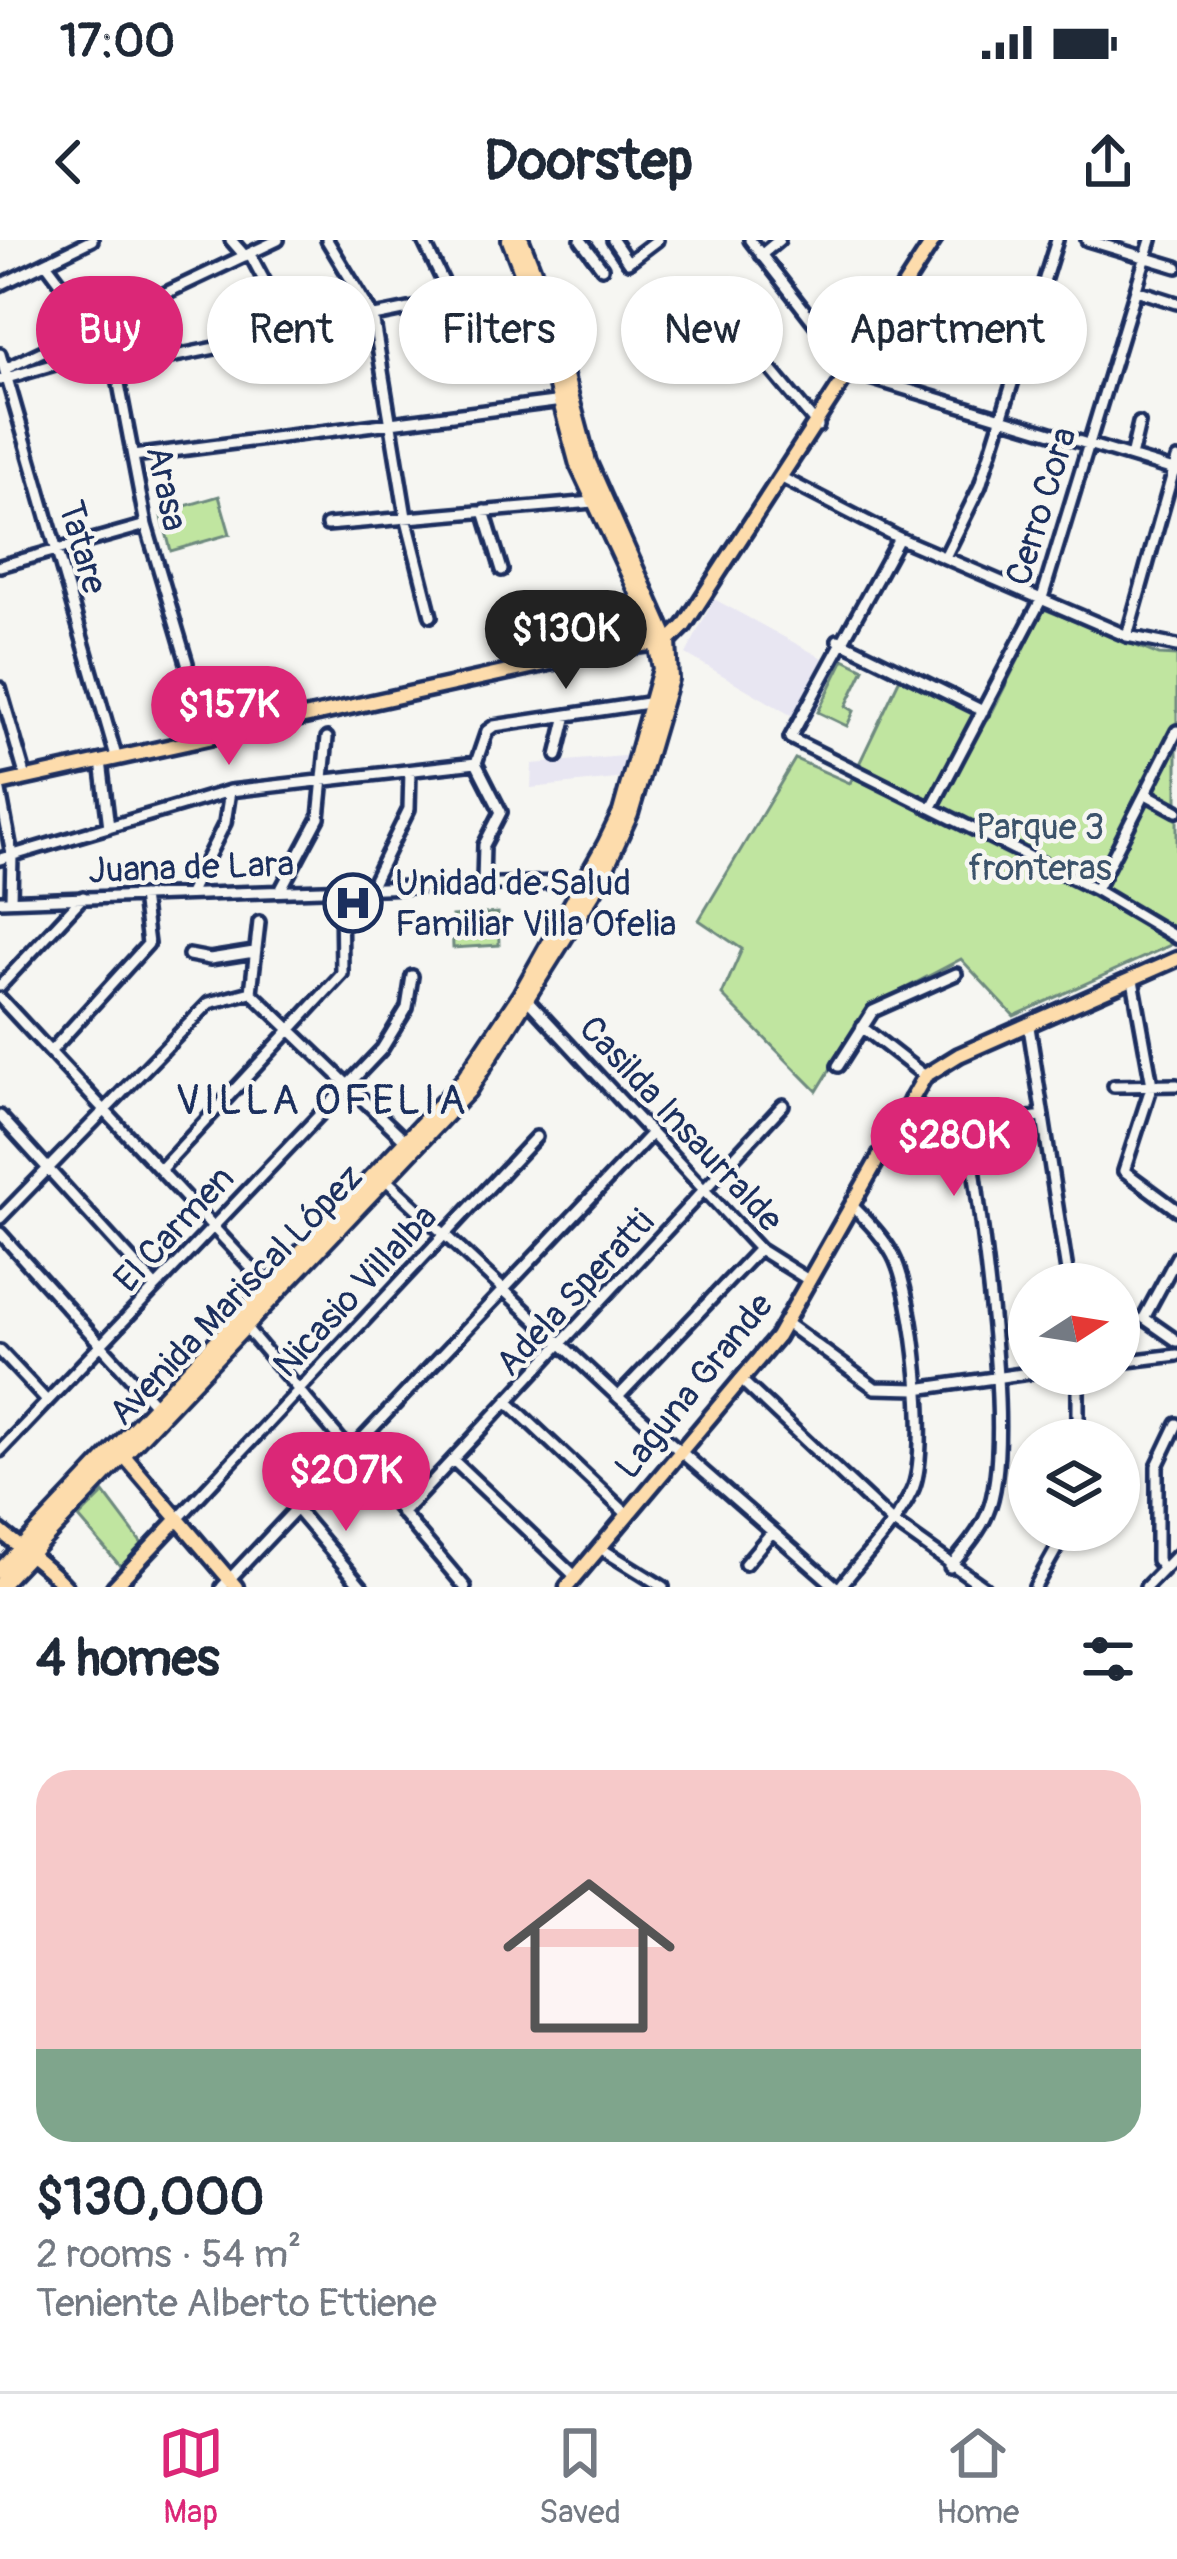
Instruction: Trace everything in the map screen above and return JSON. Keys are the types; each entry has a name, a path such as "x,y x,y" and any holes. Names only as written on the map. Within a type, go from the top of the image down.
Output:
{"highway":[{"name":"Avenida Mariscal López","path":"518,242 526,276"},
{"name":"Avenida Mariscal López","path":"518,242 539,283 592,502 663,643 654,702 621,812 593,881"},
{"name":"Avenida Mariscal López","path":"0,1571 477,1080 630,814 670,679 663,643 596,484 560,384"},
{"name":"Avenida Mariscal López","path":"120,1451 156,1406 242,1323 268,1287 382,1176"},
{"name":"Avenida Mariscal López","path":"0,1585 26,1549"}],"main road":[{"path":"912,276 934,240"},
{"path":"0,787 101,758 663,643 685,626 846,384"},
{"name":"Laguna Grande","path":"572,1582 786,1323 926,1076 959,1055 1177,959"},
{"path":"120,1451 229,1584"},
{"name":"Nicasio Villalba","path":"114,1587 178,1519"},
{"path":"0,1531 66,1587"}],"street":[{"path":"0,285 92,240"},
{"path":"231,240 259,276"},
{"path":"183,285 278,240"},
{"path":"327,240 349,276"},
{"path":"422,240 440,276"},
{"path":"581,240 602,268"},
{"path":"613,240 628,262 657,240"},
{"path":"750,240 807,315"},
{"path":"760,255 779,240"},
{"path":"946,557 980,486 1058,240"},
{"path":"1087,240 1177,267"},
{"name":"Cerro Cora","path":"932,807 1042,598 1151,240"},
{"name":"Arasa","path":"46,262 57,276"},
{"path":"1136,290 1177,303"},
{"path":"375,327 406,517 431,616"},
{"name":"Tatare","path":"0,354 116,755"},
{"path":"4,376 36,359"},
{"path":"4,376 36,368"},
{"name":"Arasa","path":"119,384 146,525 187,663"},
{"path":"783,384 818,426"},
{"path":"889,384 1131,457 1176,466 1127,636"},
{"path":"133,456 566,401"},
{"path":"1131,457 1139,423"},
{"path":"784,479 898,538 1127,636 1177,646"},
{"path":"327,526 592,502"},
{"path":"484,511 502,570"},
{"path":"0,566 146,525"},
{"path":"898,538 838,640 790,738 1096,890 1177,938"},
{"path":"838,640 983,711"},
{"path":"0,688 26,778"},
{"path":"483,883 484,845 501,812 476,764 490,728 654,702"},
{"path":"557,756 567,715"},
{"path":"1096,890 1177,731"},
{"path":"280,891 319,818 327,737"},
{"path":"101,758 109,827"},
{"path":"6,857 230,791 476,764"},
{"path":"370,888 409,809 410,771"},
{"path":"0,787 5,900"},
{"path":"189,894 225,823 230,791"},
{"path":"1146,794 1177,811"},
{"name":"Juana de Lara","path":"5,900 593,881"},
{"path":"160,1170 342,974 341,889"},
{"path":"51,1051 148,944 142,896"},
{"path":"0,986 83,897"},
{"path":"259,922 250,992 411,1145"},
{"path":"189,955 210,958 254,952"},
{"path":"838,1066 873,1010 956,974"},
{"name":"El Carmen","path":"0,1450 382,1049 407,1008 412,976"},
{"path":"1133,980 1152,1085 1124,1172 1177,1210"},
{"path":"0,1218 209,1003 224,994 250,992"},
{"name":"Casilda Insaurralde","path":"525,997 759,1249 810,1281"},
{"path":"0,998 268,1287"},
{"path":"862,1027 926,1076"},
{"path":"1029,1027 1066,1263"},
{"path":"1114,1086 1177,1085"},
{"path":"910,1099 940,1120 969,1127 1043,1115"},
{"name":"Adela Speratti","path":"402,1514 783,1105"},
{"path":"0,1116 155,1286"},
{"path":"950,1568 986,1516 992,1499 996,1378 969,1127"},
{"path":"229,1584 650,1135"},
{"name":"Nicasio Villalba","path":"178,1519 536,1137"},
{"path":"382,1176 680,1453 838,1587 891,1521 917,1477 913,1317 892,1254 852,1205"},
{"path":"0,1233 156,1406"},
{"path":"618,1397 759,1249"},
{"path":"1177,1257 1144,1318 1177,1341"},
{"path":"242,1323 465,1587"},
{"path":"786,1323 861,1382 885,1390 1008,1376"},
{"path":"0,1351 47,1401"},
{"path":"1140,1359 1177,1354"},
{"path":"740,1379 891,1521 950,1568 984,1587"},
{"path":"508,1402 628,1514"},
{"path":"1177,1424 1157,1466 1156,1561 1177,1578"},
{"path":"1166,1443 1177,1451"},
{"path":"453,1460 572,1582"},
{"path":"296,1509 362,1587"},
{"path":"745,1564 772,1532"},
{"path":"600,1548 663,1587"},
{"path":"1035,1587 1055,1551"},
{"path":"1146,1587 1177,1555"},
{"path":"442,1587 454,1574"}],"shaded area":[{"path":"714,599 824,659 794,717 686,654"},
{"path":"635,755 626,778 531,788 532,764"}],"green space":[{"path":"219,496 230,534 171,551 161,513"},
{"name":"Parque 3 fronteras","path":"1044,609 1159,655 1177,656 1177,942 1014,1016 961,959 868,1008 817,1091 722,995 742,949 699,920 795,759 850,783 900,678 988,720"},
{"path":"844,659 864,669 846,706 854,711 847,726 818,712"},
{"path":"498,913 499,945 453,948 452,916"},
{"path":"104,1493 143,1545 121,1567 79,1518"}],"place":[{"name":"Unidad de Salud Familiar Villa Ofelia","path":"353,903"}],"district":[{"name":"VILLA OFELIA","path":"322,1099"}]}
